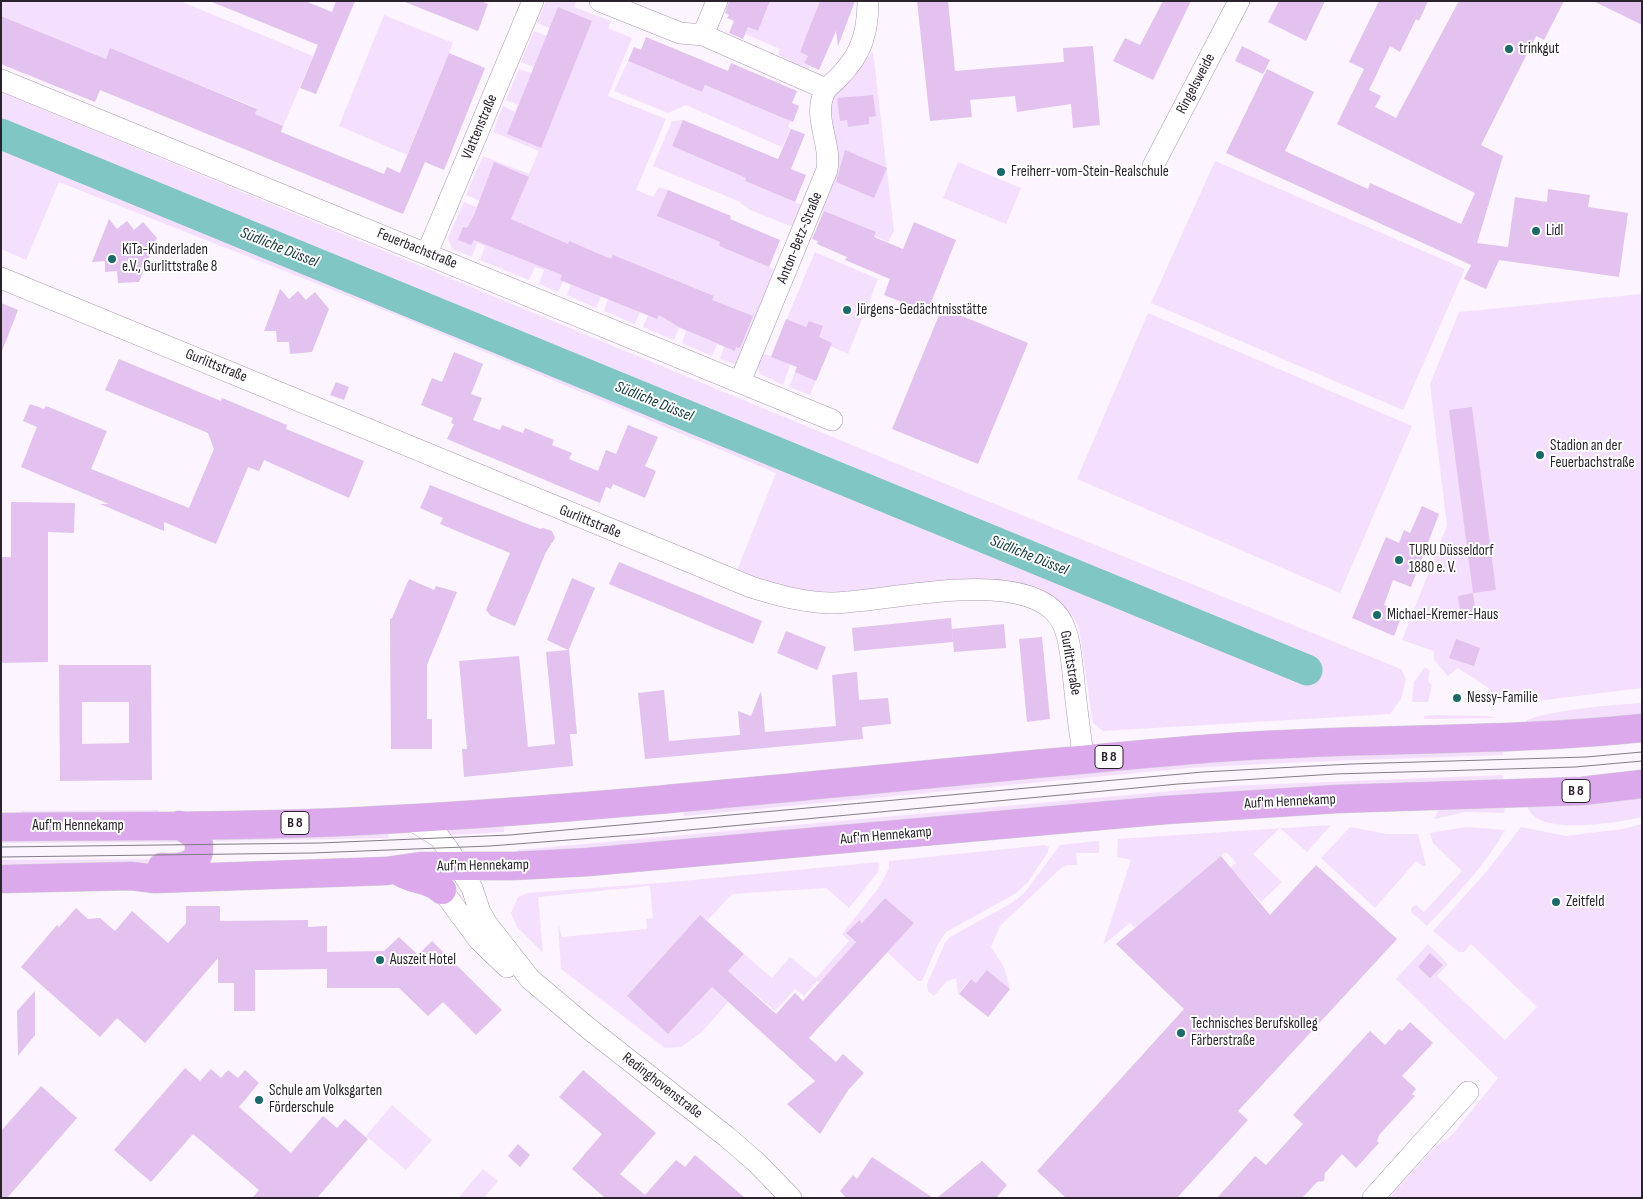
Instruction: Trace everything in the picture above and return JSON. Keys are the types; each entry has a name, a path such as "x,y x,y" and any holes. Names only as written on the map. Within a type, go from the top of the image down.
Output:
{"main road":[{"name":"Auf'm Hennekamp","path":"3,828 410,818 578,806 1084,759 1276,744 1530,737 1642,728"},
{"name":"Auf'm Hennekamp","path":"1,879 131,876 155,879 399,870 421,866 465,877 494,866 588,862 1166,810 1337,799 1582,790 1642,784"},
{"name":"Auf'm Hennekamp","path":"131,876 142,867 182,867 196,860 199,855 199,841 180,825"},
{"name":"B 8","path":"399,870 413,879 430,880 442,890"}],"street":[{"name":"Vlattenstraße","path":"427,253 533,1"},
{"path":"600,1 680,33 703,35 826,88 851,65 858,53 868,24 868,1"},
{"path":"703,35 717,1"},
{"name":"Ringelsweide","path":"1153,166 1239,1"},
{"name":"Feuerbachstraße","path":"1,80 832,420"},
{"name":"Anton-Betz-Straße","path":"740,382 827,170 828,155 820,111 822,97 826,88"},
{"name":"Gurlittstraße","path":"1,278 751,587 791,600 830,603 940,591 996,591 1028,597 1052,610 1064,626 1069,645 1084,759"},
{"name":"Redinghovenstraße","path":"410,818 439,837 465,877 487,924 530,978 588,1028 727,1137 757,1163 791,1198"},
{"name":"Redinghovenstraße","path":"442,890 479,940 507,967 530,978"},
{"path":"1373,1198 1468,1092"}],"shaded area":[{"path":"1,1 180,1 313,56 283,126 255,114 257,108 110,49 106,59 1,16"},
{"path":"546,1 576,1 574,7 611,21 608,28 632,38 608,96 666,119 636,190 653,197 659,187 668,190 658,216 720,242 719,246 774,269 766,290 772,292 736,365 720,359 724,347 717,344 712,356 682,343 686,331 679,328 674,340 643,327 648,315 640,312 635,324 604,311 608,299 601,296 596,308 567,295 571,284 563,281 558,292 539,284 544,270 535,267 529,280 480,260 485,246 477,243 472,257 452,249 448,238 464,202 479,208 482,202 466,195 483,156 529,174 539,151 493,132 503,106 515,112 518,105 506,100 519,69 531,73 534,67 521,62 534,31 547,36 549,28 537,23"},
{"path":"770,1 820,1 816,12 828,17 811,27 800,52 808,56 804,63 810,66 808,71 789,64 790,60 778,55 780,49 745,34 748,27 758,31"},
{"path":"384,15 453,43 407,155 339,126"},
{"path":"873,52 894,231 888,242 820,210 829,105 837,88"},
{"path":"628,61 702,92 705,85 791,120 788,127 791,128 782,147 686,105 668,113 614,91"},
{"path":"1,92 970,494 1401,669 1406,679 1401,699 1390,714 1103,731 1093,723 1077,623 1066,610 1046,600 811,593 736,573 776,473 396,315 59,182 26,260 1,249"},
{"path":"683,120 672,146 746,178 745,181 802,205 793,227 750,210 738,201 653,166 672,121"},
{"path":"1215,161 1465,269 1403,410 1151,303"},
{"path":"958,162 1021,188 1006,224 943,198"},
{"path":"815,252 878,279 848,354 830,346 810,395 789,387 797,367 790,365 783,385 760,374 757,365 761,353 771,356"},
{"name":"Stadion an der Feuerbachstraße","path":"1642,294 1642,688 1529,702 1496,698 1487,687 1458,668 1448,676 1434,660 1434,651 1402,640 1447,526 1430,384 1459,312"},
{"path":"1148,313 1412,426 1340,593 1077,479"},
{"path":"1425,667 1430,671 1428,682 1432,685 1428,702 1412,702 1414,682"},
{"path":"1642,703 1642,720 1524,723 1544,715 1560,712"},
{"path":"1424,716 1488,716 1495,718 1424,719"},
{"path":"1502,745 1503,755 1188,768 684,816 683,811 516,824 1101,766"},
{"path":"1503,775 1504,784 518,857 518,850 1228,786"},
{"path":"1642,793 1642,817 1589,825 1548,823 1534,816 1525,801"},
{"path":"1505,802 1504,813 1465,812 1434,819 1439,809"},
{"path":"159,810 159,813 21,814 21,811"},
{"path":"504,821 504,832 449,835 442,826"},
{"path":"1642,824 1642,1198 1389,1198 1435,1147 1452,1135 1498,1078 1396,979 1428,944 1448,964 1437,976 1505,1040 1537,1007 1471,944 1464,952 1459,952 1433,931 1487,871 1521,827 1566,836 1623,829"},
{"path":"1331,825 1307,852 1280,828"},
{"path":"1350,827 1387,834 1418,834 1426,865 1423,866 1416,861 1375,908 1321,858"},
{"path":"1466,827 1505,830 1479,868 1427,926 1411,912 1412,907 1416,905 1424,912 1462,871 1433,843 1430,833"},
{"path":"1280,828 1253,854 1282,882 1261,902 1230,868 1236,863 1226,852 1135,928 1130,923 1103,945 1131,860 1117,857 1118,839"},
{"path":"388,834 389,838 216,841 215,837"},
{"path":"178,838 183,842 1,843 1,839"},
{"path":"1099,841 1099,853 1076,853 1077,865 1066,865 1060,869 1000,926 991,947 1004,967 1010,989 987,970 976,983 970,979 958,994 956,978 946,982 934,996 928,991 927,984 945,943 950,937 1012,903 1025,892 1060,845"},
{"path":"1045,845 1049,847 1048,852 1028,882 1015,894 946,932 938,944 922,981 918,981 887,952 914,923 885,898 862,923 858,920 846,933 856,942 819,983 817,981 804,996 795,989 775,1011 728,971 744,954 772,978 790,957 816,978 849,941 842,934 880,886 889,868 889,861"},
{"path":"181,859 175,863 1,864 1,860"},
{"path":"879,862 878,872 849,908 826,888 732,894 707,921 700,916 627,996 668,1034 712,987 728,1002 702,1032 681,1047 665,1048 561,969 558,924 562,937 647,929 646,919 653,918 650,886 538,897 543,953 517,927 511,913 518,897 528,893 673,882"},
{"path":"392,1105 432,1140 406,1170 366,1136"},
{"path":"483,1169 498,1181 484,1198 458,1198"}],"building":[{"path":"305,1 332,12 336,1 355,1 316,94 300,88 318,45 212,2"},
{"path":"480,1 488,4 478,31 405,2"},
{"path":"729,1 770,1 758,31 748,27 743,39 729,33 734,21 727,18 729,15 725,13"},
{"path":"820,1 855,1 838,46 836,31 819,70 804,63 808,56 800,52"},
{"path":"917,1 948,1 955,71 1064,62 1063,48 1093,46 1100,125 1073,128 1071,104 1017,112 1015,96 970,100 972,117 930,121"},
{"path":"1163,1 1191,1 1153,80 1113,61 1125,38 1140,45"},
{"path":"1279,1 1325,1 1306,41 1268,22"},
{"path":"1379,1 1428,1 1419,21 1416,19 1400,52 1390,46 1369,90 1381,96 1375,107 1396,118 1459,1 1564,1 1544,40 1536,36 1481,145 1503,156 1477,243 1508,247 1515,197 1547,202 1548,189 1590,195 1588,207 1628,213 1619,277 1499,260 1486,289 1464,279 1471,265 1226,153 1267,69 1314,92 1285,151 1368,189 1370,183 1461,224 1475,193 1337,124 1364,69 1349,62"},
{"path":"1593,1 1642,1 1642,25 1622,15"},
{"path":"558,7 592,21 541,148 507,134"},
{"path":"1,16 106,59 110,48 257,109 255,114 283,126 281,132 384,174 387,167 400,173 449,53 485,68 444,170 425,162 403,214 100,90 95,102 1,64"},
{"path":"646,37 728,71 731,63 797,91 792,103 799,106 793,122 705,85 702,92 628,61 634,47 641,50"},
{"path":"1242,46 1270,60 1263,74 1235,61"},
{"path":"873,95 876,116 869,117 869,124 848,127 847,120 840,121 837,98"},
{"path":"683,120 778,159 791,129 805,134 791,169 806,175 795,202 745,181 746,178 672,146"},
{"path":"845,150 887,168 874,198 836,182"},
{"path":"494,162 529,177 511,219 568,244 569,241 611,259 613,255 714,296 712,300 753,316 740,348 736,347 735,351 679,327 659,315 657,319 560,280 562,275 474,240 471,245 458,240 463,227 467,228 474,215"},
{"path":"668,190 731,216 730,219 780,240 769,267 719,246 720,242 657,216"},
{"path":"824,211 876,232 874,237 903,249 914,222 956,240 927,312 884,295 890,279 845,260 847,257 817,244 818,241 812,239"},
{"path":"109,219 117,229 127,221 134,230 143,222 157,238 139,282 118,283 117,271 105,272 105,261 92,262"},
{"path":"280,289 289,299 298,291 306,300 315,292 329,309 312,352 290,354 289,342 277,342 276,331 264,331"},
{"path":"1,303 18,310 2,351 1,351"},
{"path":"942,308 1028,343 978,464 892,429"},
{"path":"786,319 806,327 809,321 823,326 819,337 832,343 816,381 795,372 797,367 771,357"},
{"path":"454,352 483,364 471,394 482,398 473,420 500,430 502,425 523,433 525,428 554,440 552,445 572,453 569,459 598,471 606,450 616,454 628,425 658,437 645,466 656,471 645,498 613,484 611,489 606,487 600,503 447,439 454,424 451,423 453,418 421,405 432,378 442,382"},
{"path":"119,359 221,401 222,398 287,425 286,429 364,461 349,498 264,460 259,471 248,467 216,544 164,522 164,531 100,504 109,504 21,467 37,427 23,421 30,404 44,409 46,406 107,431 91,469 189,508 214,449 208,433 105,390"},
{"path":"336,382 349,387 344,400 330,395"},
{"path":"1472,407 1496,590 1473,593 1449,410"},
{"path":"430,485 540,529 552,531 555,538 546,552 515,626 491,616 486,610 510,553 440,524 443,518 420,508"},
{"path":"11,502 75,503 74,533 48,532 48,662 1,663 1,557 11,557"},
{"path":"1422,506 1439,514 1411,587 1393,580 1384,605 1403,613 1394,636 1352,618 1386,537 1399,543 1404,530 1410,533"},
{"path":"619,562 762,621 753,644 609,584"},
{"path":"572,578 595,588 569,649 577,734 570,734 573,766 464,777 462,749 467,749 459,661 519,656 528,747 555,744 546,652 568,650 547,640"},
{"path":"409,579 434,590 436,586 457,592 427,665 427,719 432,719 432,749 391,749 390,619"},
{"path":"1473,593 1476,617 1461,619 1458,596"},
{"path":"951,618 953,642 854,651 852,628"},
{"path":"1004,624 1006,648 954,652 952,629"},
{"path":"786,631 826,647 817,670 777,653"},
{"path":"1042,637 1050,719 1027,722 1019,639"},
{"path":"1456,639 1480,648 1474,666 1449,658"},
{"path":"59,665 151,665 152,780 60,781","holes":["82,702 129,702 129,743 82,744"]},
{"path":"857,672 859,700 888,698 891,724 862,727 863,739 645,759 638,693 664,690 669,741 740,735 738,711 751,716 761,691 765,732 836,726 832,675"},
{"path":"1221,856 1270,915 1316,865 1397,939 1238,1111 1248,1120 1177,1198 1066,1198 1037,1171 1184,1009 1116,944"},
{"path":"885,898 914,923 809,1038 836,1062 843,1054 864,1073 849,1089 820,1134 787,1104 815,1081 712,987 668,1034 627,996 700,915 744,954 728,971 776,1014 795,993 803,1001 856,942 846,933 859,920 862,923"},
{"path":"186,906 220,906 220,921 308,920 308,927 327,926 327,952 384,951 399,937 418,955 432,941 502,1010 476,1035 443,1002 428,1016 399,988 327,988 327,969 255,970 255,1011 234,1011 234,983 218,983 218,958 145,1043 117,1018 100,1037 21,967 57,925 59,927 76,908 88,919 100,918 115,931 132,911 168,943 186,923"},
{"path":"1430,953 1443,965 1430,978 1418,967"},
{"path":"987,970 1010,989 988,1017 959,994 971,979 976,983"},
{"path":"35,991 35,1035 18,1056 17,1011"},
{"path":"1410,1022 1433,1043 1402,1076 1416,1089 1412,1094 1415,1096 1379,1135 1377,1141 1379,1143 1356,1168 1342,1154 1325,1173 1324,1181 1317,1182 1302,1198 1217,1198 1255,1156 1266,1165 1303,1124 1293,1115 1370,1031 1385,1045 1399,1029 1402,1031"},
{"path":"185,1068 200,1081 211,1069 221,1078 228,1070 238,1078 245,1070 259,1083 239,1107 291,1153 323,1116 337,1128 345,1119 368,1139 317,1198 252,1198 259,1190 193,1134 151,1182 114,1150"},
{"path":"583,1070 656,1133 620,1174 645,1195 676,1160 685,1167 695,1155 745,1198 605,1198 572,1169 602,1134 559,1097"},
{"path":"41,1086 77,1118 7,1198 1,1198 1,1131"},
{"path":"518,1144 530,1155 520,1167 508,1156"},
{"path":"872,1157 933,1198 846,1198 840,1191 853,1175 857,1179"},
{"path":"982,1161 1007,1185 996,1198 937,1198"}],"waterway":[{"name":"Südliche Düssel","path":"1,134 1307,670"}],"tram line":[{"path":"1,847 320,843 510,835 1203,772 1351,764 1586,757 1642,752"},
{"path":"1,857 312,853 490,846 646,834 1178,784 1335,774 1575,767 1642,761"}],"place":[{"name":"trinkgut","path":"1509,49"},
{"name":"Freiherr-vom-Stein-Realschule","path":"1001,172"},
{"name":"Lidl","path":"1536,231"},
{"name":"KiTa-Kinderladen e.V., Gurlittstraße 8","path":"112,259"},
{"name":"Jürgens-Gedächtnisstätte","path":"847,310"},
{"name":"Stadion an der Feuerbachstraße","path":"1540,455"},
{"name":"TURU Düsseldorf 1880 e. V.","path":"1399,560"},
{"name":"Michael-Kremer-Haus","path":"1377,615"},
{"name":"Nessy-Familie","path":"1457,698"},
{"name":"Zeitfeld","path":"1556,902"},
{"name":"Auszeit Hotel","path":"380,960"},
{"name":"Technisches Berufskolleg Färberstraße","path":"1181,1033"},
{"name":"Schule am Volksgarten Förderschule","path":"259,1100"}]}
